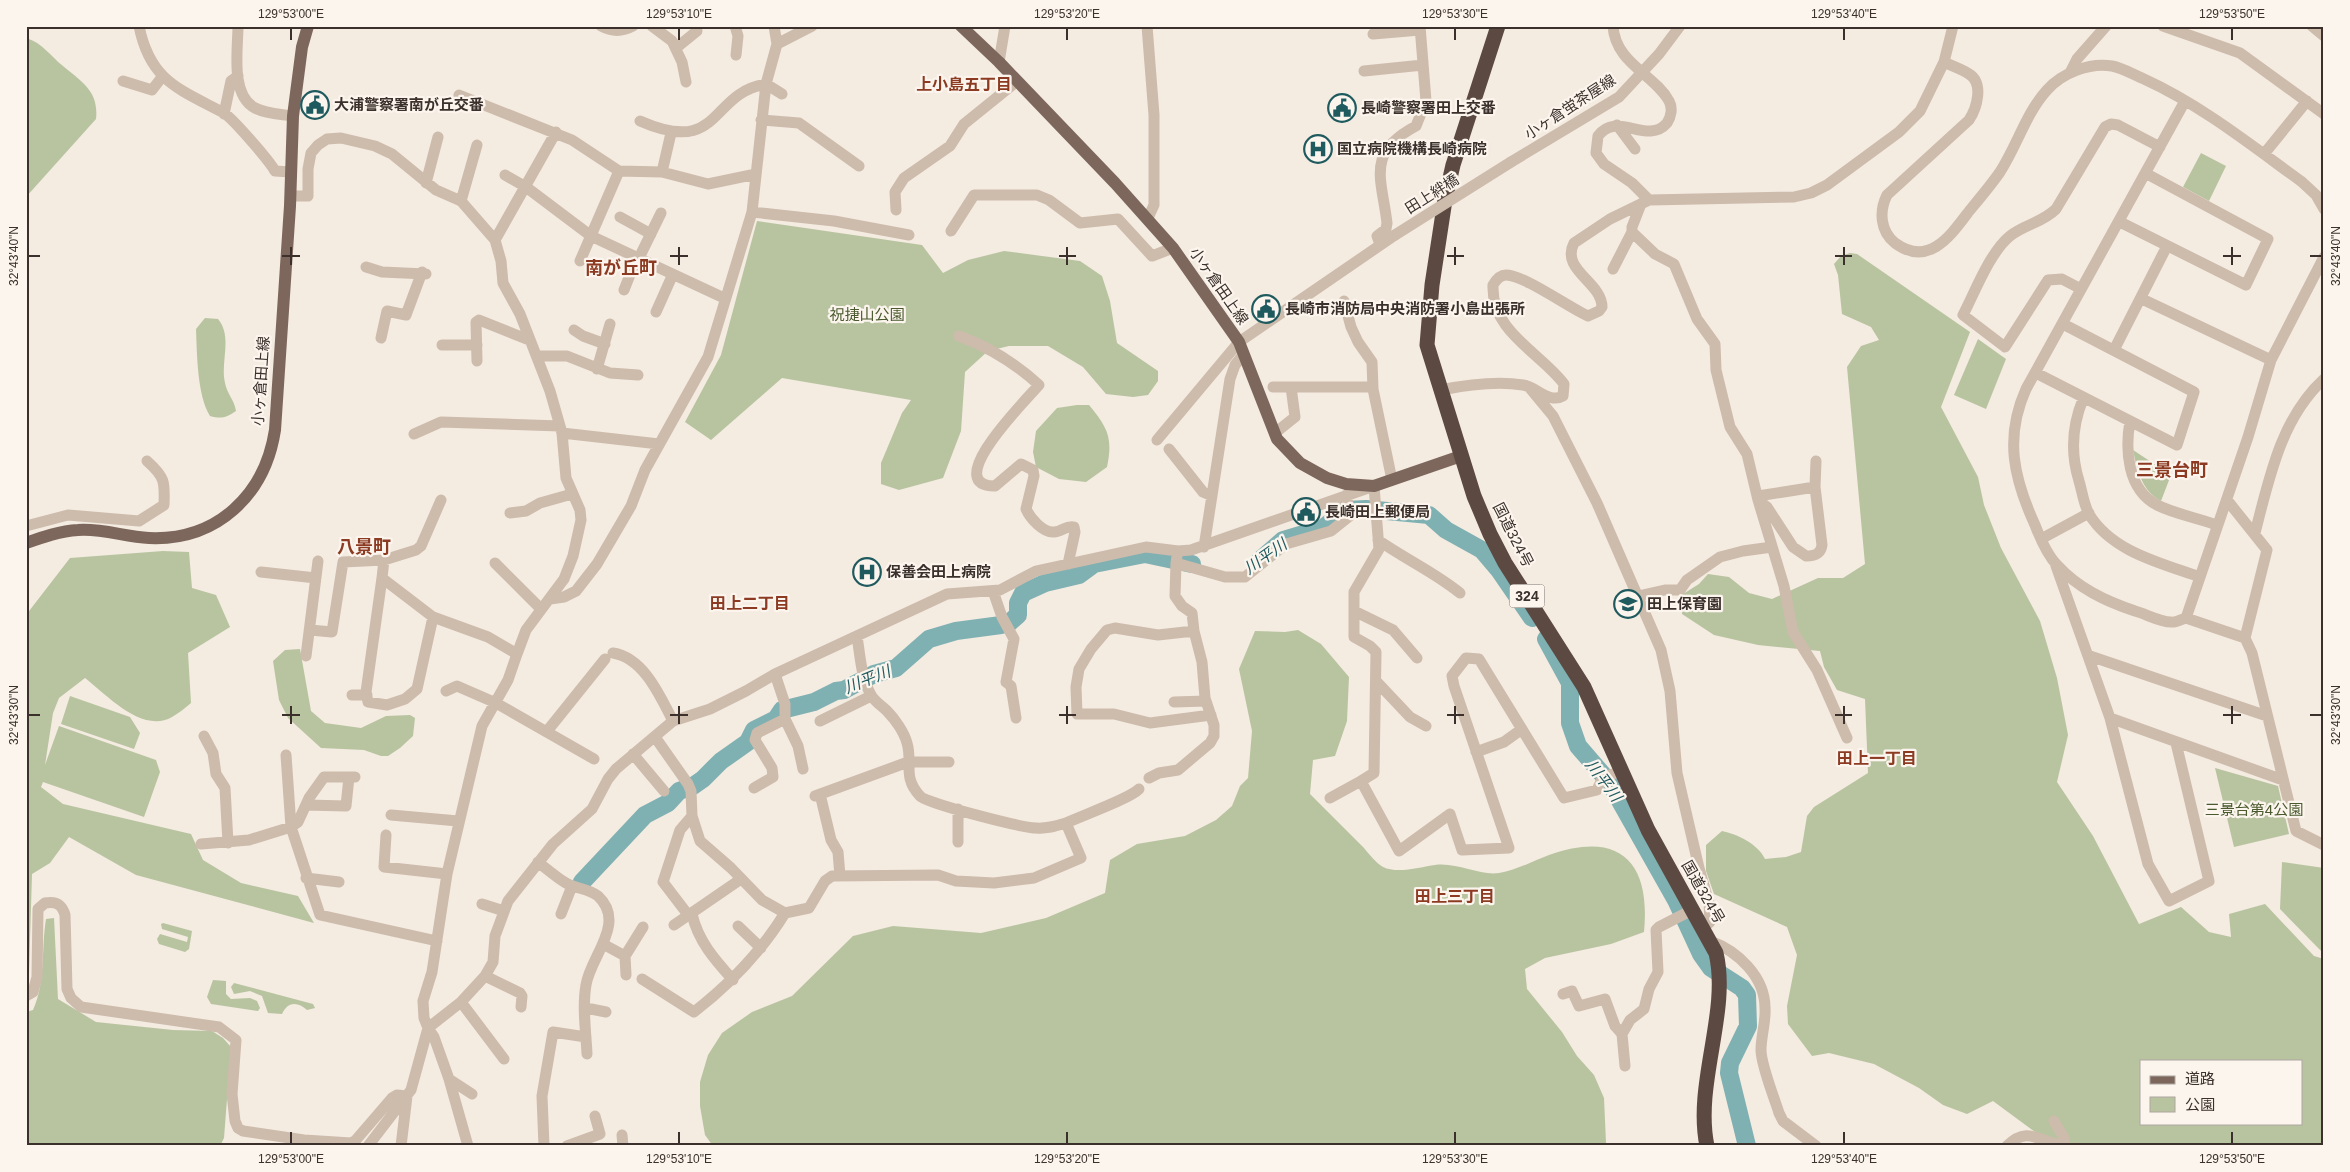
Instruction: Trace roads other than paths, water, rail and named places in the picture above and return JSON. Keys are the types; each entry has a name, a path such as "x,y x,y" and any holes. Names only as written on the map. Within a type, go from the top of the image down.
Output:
{"highway":[{"name":"国道324号","path":"1498,26 1453,165 1439,236 1427,345 1474,496 1497,549 1584,687 1624,771 1648,830 1707,934 1719,969 1704,1110 1707,1146"}],"main road":[{"name":"小ヶ倉田上線","path":"26,543 50,534 77,530 98,530 128,536 171,538 195,532 224,518 238,506 261,477 273,441 291,196 293,116 302,47 308,26"},
{"name":"小ヶ倉田上線","path":"961,26 999,62 1016,82 1148,218 1172,248 1241,348 1275,433 1292,456 1310,471 1346,484 1374,486 1461,456"}],"street":[{"path":"139,26 143,46 152,64 162,77 237,124 275,171 291,172"},
{"path":"238,26 238,76 242,94 248,104 263,111 293,116"},
{"path":"601,26 613,31 624,31 633,26"},
{"path":"652,26 672,41 676,48 686,82"},
{"path":"735,26 738,36 736,55"},
{"path":"550,599 564,597 576,591 597,564 631,506 645,470 708,357 724,298 752,212 766,84 777,44 774,26"},
{"path":"777,44 812,26"},
{"path":"999,62 1006,26"},
{"path":"1148,26 1154,115 1154,205 1148,218"},
{"path":"1614,26 1618,45 1626,58 1669,101 1671,114 1669,120 1661,128 1650,131 1617,125 1602,130 1598,136 1596,147 1598,158 1632,183 1645,202"},
{"name":"小ヶ倉蛍茶屋線","path":"1511,162 1619,97 1642,74 1680,26"},
{"path":"1441,390 1462,386 1529,387 1556,399 1563,396 1565,391 1564,384 1555,372 1525,348 1497,310 1494,299 1495,281 1506,275 1526,282 1588,316 1599,311 1602,307 1600,295 1575,266 1571,248 1574,242 1610,219 1645,202 1794,197 1811,193 1828,185 1899,132 1920,111 1944,62 1953,26"},
{"path":"2070,73 2077,59 2106,26"},
{"path":"2163,26 2240,53 2324,114"},
{"path":"2312,26 2324,36"},
{"path":"1157,440 1241,348 1380,244 1377,236 1386,229 1387,223 1379,182 1382,158 1404,133 1416,126 1426,100 1420,28 1374,34"},
{"path":"676,48 697,31"},
{"path":"1944,62 1971,74 1978,86 1973,113 1890,190 1883,206 1882,222 1888,236 1901,247 1916,251 1932,250 1943,244 2000,172 2038,102 2048,89 2070,73 2094,67 2112,66 2161,87 2203,111 2310,188 2324,209"},
{"path":"1364,71 1423,65"},
{"path":"217,113 232,81 238,76"},
{"path":"123,81 152,90 162,77"},
{"path":"217,113 225,79"},
{"path":"896,210 895,192 904,178 950,146 964,124 1016,82"},
{"path":"640,121 671,133 692,131 704,126 747,89 766,84 782,94"},
{"path":"458,95 556,132 572,140 619,171 662,172 708,184 756,174"},
{"path":"2176,743 2209,881 2169,901 2148,864 2110,718 2090,656 2056,564 2041,539 2023,500 2015,473 2013,442 2022,399 2080,289 2120,222 2185,101"},
{"path":"2264,154 2306,101"},
{"path":"761,120 799,123 858,166"},
{"path":"2080,289 2062,279 2048,280 2005,348 1963,315 2003,242 2019,230 2046,220 2056,209 2105,127 2111,124 2118,125 2160,148"},
{"path":"1617,125 1635,149"},
{"path":"495,240 556,132"},
{"path":"662,172 671,133"},
{"path":"291,196 308,196 311,153 318,145 333,137 375,146 392,154 436,190 461,201 495,240 502,261 503,283 520,314 529,340 538,356 561,429 563,463 572,494 580,510 580,530 564,579 526,630 508,680 482,726 446,874 432,972 423,1001 424,1018 434,1037 449,1079 468,1146"},
{"path":"426,183 438,137"},
{"path":"461,201 477,146"},
{"name":"田上絆橋","path":"1380,244 1511,162"},
{"path":"580,261 619,171"},
{"path":"2120,222 2246,285 2268,239 2146,174"},
{"path":"505,175 526,187 591,236 724,298"},
{"path":"951,231 974,195 1037,195 1049,200 1080,222 1118,219 1152,256 1172,248"},
{"path":"1613,269 1645,202"},
{"path":"752,212 834,221 909,235"},
{"path":"624,290 661,213"},
{"path":"620,217 651,234"},
{"path":"1632,232 1655,254 1674,264 1697,319 1715,344 1716,370 1730,427 1747,454 1784,586 1793,632 1817,670 1847,738"},
{"path":"2114,350 2167,246"},
{"path":"2186,618 2217,524 2227,500 2271,360 2324,257"},
{"path":"366,267 382,272 424,273 406,315 387,311 381,338"},
{"path":"656,312 673,274"},
{"path":"2142,298 2271,360"},
{"path":"1344,301 1350,326 1358,342 1372,362 1373,387 1392,480"},
{"path":"477,361 476,322 479,320 529,340"},
{"path":"598,369 610,324"},
{"path":"2036,374 2177,445 2194,392 2063,324"},
{"path":"574,330 583,336 605,344"},
{"path":"959,336 981,344 1020,368 1039,385 995,435 977,465 976,473 979,479 986,484 996,486 1021,464 1033,470 1034,476 1026,509 1034,520 1049,531 1054,532 1068,526 1074,527 1075,532 1068,564"},
{"path":"442,345 477,345"},
{"path":"1204,546 1230,379 1241,348"},
{"path":"538,356 567,356 610,373 638,375"},
{"path":"2254,533 2280,446 2296,414 2312,390 2324,379"},
{"path":"1273,387 1373,387"},
{"path":"1275,433 1296,417 1291,387"},
{"path":"1529,387 1553,416 1597,503 1661,650 1670,691 1677,773 1709,904 1710,922 1707,934 1734,954 1750,969 1762,988 1766,1009 1761,1052 1779,1113 1783,1120 1816,1146"},
{"path":"2083,399 2075,423 2073,442 2074,465 2089,513 2108,536 2133,552 2200,577"},
{"path":"2130,421 2127,454 2136,482 2145,496 2159,506 2217,524"},
{"path":"414,434 441,422 561,429 659,444"},
{"path":"1169,449 1203,492 1212,496"},
{"path":"26,526 68,515 139,521 164,505 165,484 160,472 148,461"},
{"path":"1758,498 1767,507 1793,547 1800,553 1812,556 1822,550 1815,487 1816,461"},
{"path":"1177,557 1374,486 1379,549 1354,592 1354,637 1376,652 1374,773 1330,798"},
{"path":"1758,498 1815,487"},
{"path":"510,513 526,511 540,503 572,494"},
{"path":"373,1143 407,1096 414,1082 424,1037 428,1028 461,1002 485,976 493,962 495,936 508,901 553,844 592,809 608,779 632,754 674,721 710,708 746,691 775,674 947,594 993,591 1006,587 1036,571 1146,547 1177,557 1225,577 1246,577 1286,544 1331,531 1351,515 1346,495"},
{"path":"310,630 332,632 343,562 384,560 416,550 420,546 441,500"},
{"path":"2227,500 2267,550 2245,638 2252,653 2296,831 2324,845"},
{"path":"2041,539 2089,513"},
{"path":"1378,540 1406,560 1437,574 1460,593"},
{"path":"1638,596 1665,590 1680,590 1687,580 1720,558 1744,550 1772,547"},
{"path":"1149,778 1158,773 1178,770 1210,743 1214,736 1211,715 1206,702 1202,662 1194,631 1192,612 1182,606 1175,596 1177,557"},
{"path":"384,560 367,695 368,702 387,705 406,699 417,689 433,617"},
{"path":"306,656 318,561"},
{"path":"496,563 541,608"},
{"path":"2056,564 2085,589 2107,600 2172,623 2186,618 2245,638"},
{"path":"261,572 316,578"},
{"path":"382,578 433,617 488,638 517,654"},
{"path":"993,591 1002,617 1014,639 1006,682 1011,686 1016,718"},
{"path":"1354,611 1393,630 1417,658"},
{"path":"1194,631 1158,635 1115,628 1107,630 1091,649 1079,669 1076,687 1077,714 1114,714 1150,723 1211,715"},
{"path":"857,636 864,678 871,696 889,713 904,736 908,745 907,772 920,797 932,804 948,805 1036,828 1051,828 1121,798 1132,796 1139,789"},
{"path":"548,730 609,656 626,656 645,674 674,721"},
{"path":"2090,656 2267,716"},
{"path":"1361,781 1399,851 1450,814 1462,850 1509,848 1452,676 1466,658 1479,659 1564,798 1597,790 1603,777 1624,771"},
{"path":"775,674 804,769"},
{"path":"1376,681 1410,717 1426,726"},
{"path":"446,691 457,686 496,703 548,730 594,759"},
{"path":"352,695 367,695"},
{"path":"820,721 871,696"},
{"path":"1174,702 1206,702"},
{"path":"754,788 773,777 772,768 755,740 757,733 785,711"},
{"path":"2110,718 2283,780"},
{"path":"1476,752 1504,742 1522,729"},
{"path":"204,736 213,753 216,774 225,788 228,843"},
{"path":"655,737 689,788 692,816 700,841 732,868 762,900 785,913 809,908 825,881 832,876 938,875 956,881 994,884 1034,878 1081,858 1066,823"},
{"path":"632,754 658,789"},
{"path":"286,755 291,827 306,878 320,915 437,941"},
{"path":"840,876 838,852 831,840 817,795 908,762 949,762"},
{"path":"201,844 249,840 291,827 298,822 306,805 324,776 352,777 346,806 306,805"},
{"path":"958,809 958,842"},
{"path":"391,815 458,821"},
{"path":"692,816 680,830 663,882 691,915 706,949 733,980"},
{"path":"386,835 384,867 446,874"},
{"path":"538,862 572,886 587,889 598,897 604,905 608,916 609,928 591,966 586,985 587,1054"},
{"path":"306,878 339,882"},
{"path":"674,925 741,879"},
{"path":"561,914 572,886"},
{"path":"26,996 33,992 37,977 36,915 38,909 45,903 56,903 63,908 65,915 67,989 71,998 81,1007 220,1027 236,1040 233,1111 238,1128 243,1132 304,1140 351,1143 355,1141 392,1098 397,1095 407,1096"},
{"path":"482,904 504,911"},
{"path":"1625,1066 1622,1034 1630,1020 1644,1010 1649,990 1658,972 1656,930 1658,927 1692,910"},
{"path":"642,979 694,1012 733,980 761,948 785,913"},
{"path":"738,926 761,948"},
{"path":"626,975 625,956 643,927"},
{"path":"603,944 625,956"},
{"path":"485,976 520,993 522,996 521,1007"},
{"path":"1563,994 1572,991 1579,1006 1605,999 1615,1026 1622,1034"},
{"path":"461,1002 504,1058"},
{"path":"586,1008 606,1012"},
{"path":"544,1146 542,1096 553,1032 586,1037"},
{"path":"449,1079 472,1094"},
{"path":"401,1146 407,1096"},
{"path":"568,1146 600,1134 595,1116"},
{"path":"2007,1146 2015,1138 2024,1135 2064,1145 2064,1138 2054,1121"}],"waterway":[{"name":"川平川","path":"1259,561 1283,540 1323,528 1346,510 1366,509 1429,515 1446,530 1482,550 1499,570 1532,618"},
{"name":"川平川","path":"582,882 645,815 668,803 679,791 693,786 703,779 721,761 748,742 754,730 776,719 782,710 814,702 836,691 844,690 874,674 896,668 929,639 956,631 1009,623 1018,615 1018,603 1023,593 1045,583 1079,575 1094,564 1145,554 1192,564"},
{"name":"川平川","path":"1546,639 1570,683 1570,723 1578,746 1610,783 1676,900 1701,954 1711,968 1742,988 1747,995 1748,1026 1730,1063 1729,1073 1747,1146"}],"place":[{"name":"大浦警察署南が丘交番","path":"315,105"},
{"name":"長崎警察署田上交番","path":"1342,108"},
{"name":"国立病院機構長崎病院","path":"1318,149"},
{"name":"長崎市消防局中央消防署小島出張所","path":"1266,309"},
{"name":"長崎田上郵便局","path":"1306,512"},
{"name":"保善会田上病院","path":"867,572"},
{"name":"田上保育園","path":"1628,604"}],"district":[{"name":"上小島五丁目","path":"964,84"},
{"name":"南が丘町","path":"621,268"},
{"name":"三景台町","path":"2172,470"},
{"name":"八景町","path":"364,547"},
{"name":"田上二丁目","path":"750,603"},
{"name":"田上一丁目","path":"1877,758"},
{"name":"田上三丁目","path":"1455,896"}],"park label":[{"name":"祝捷山公園","path":"867,315"},
{"name":"三景台第4公園","path":"2254,810"}]}
